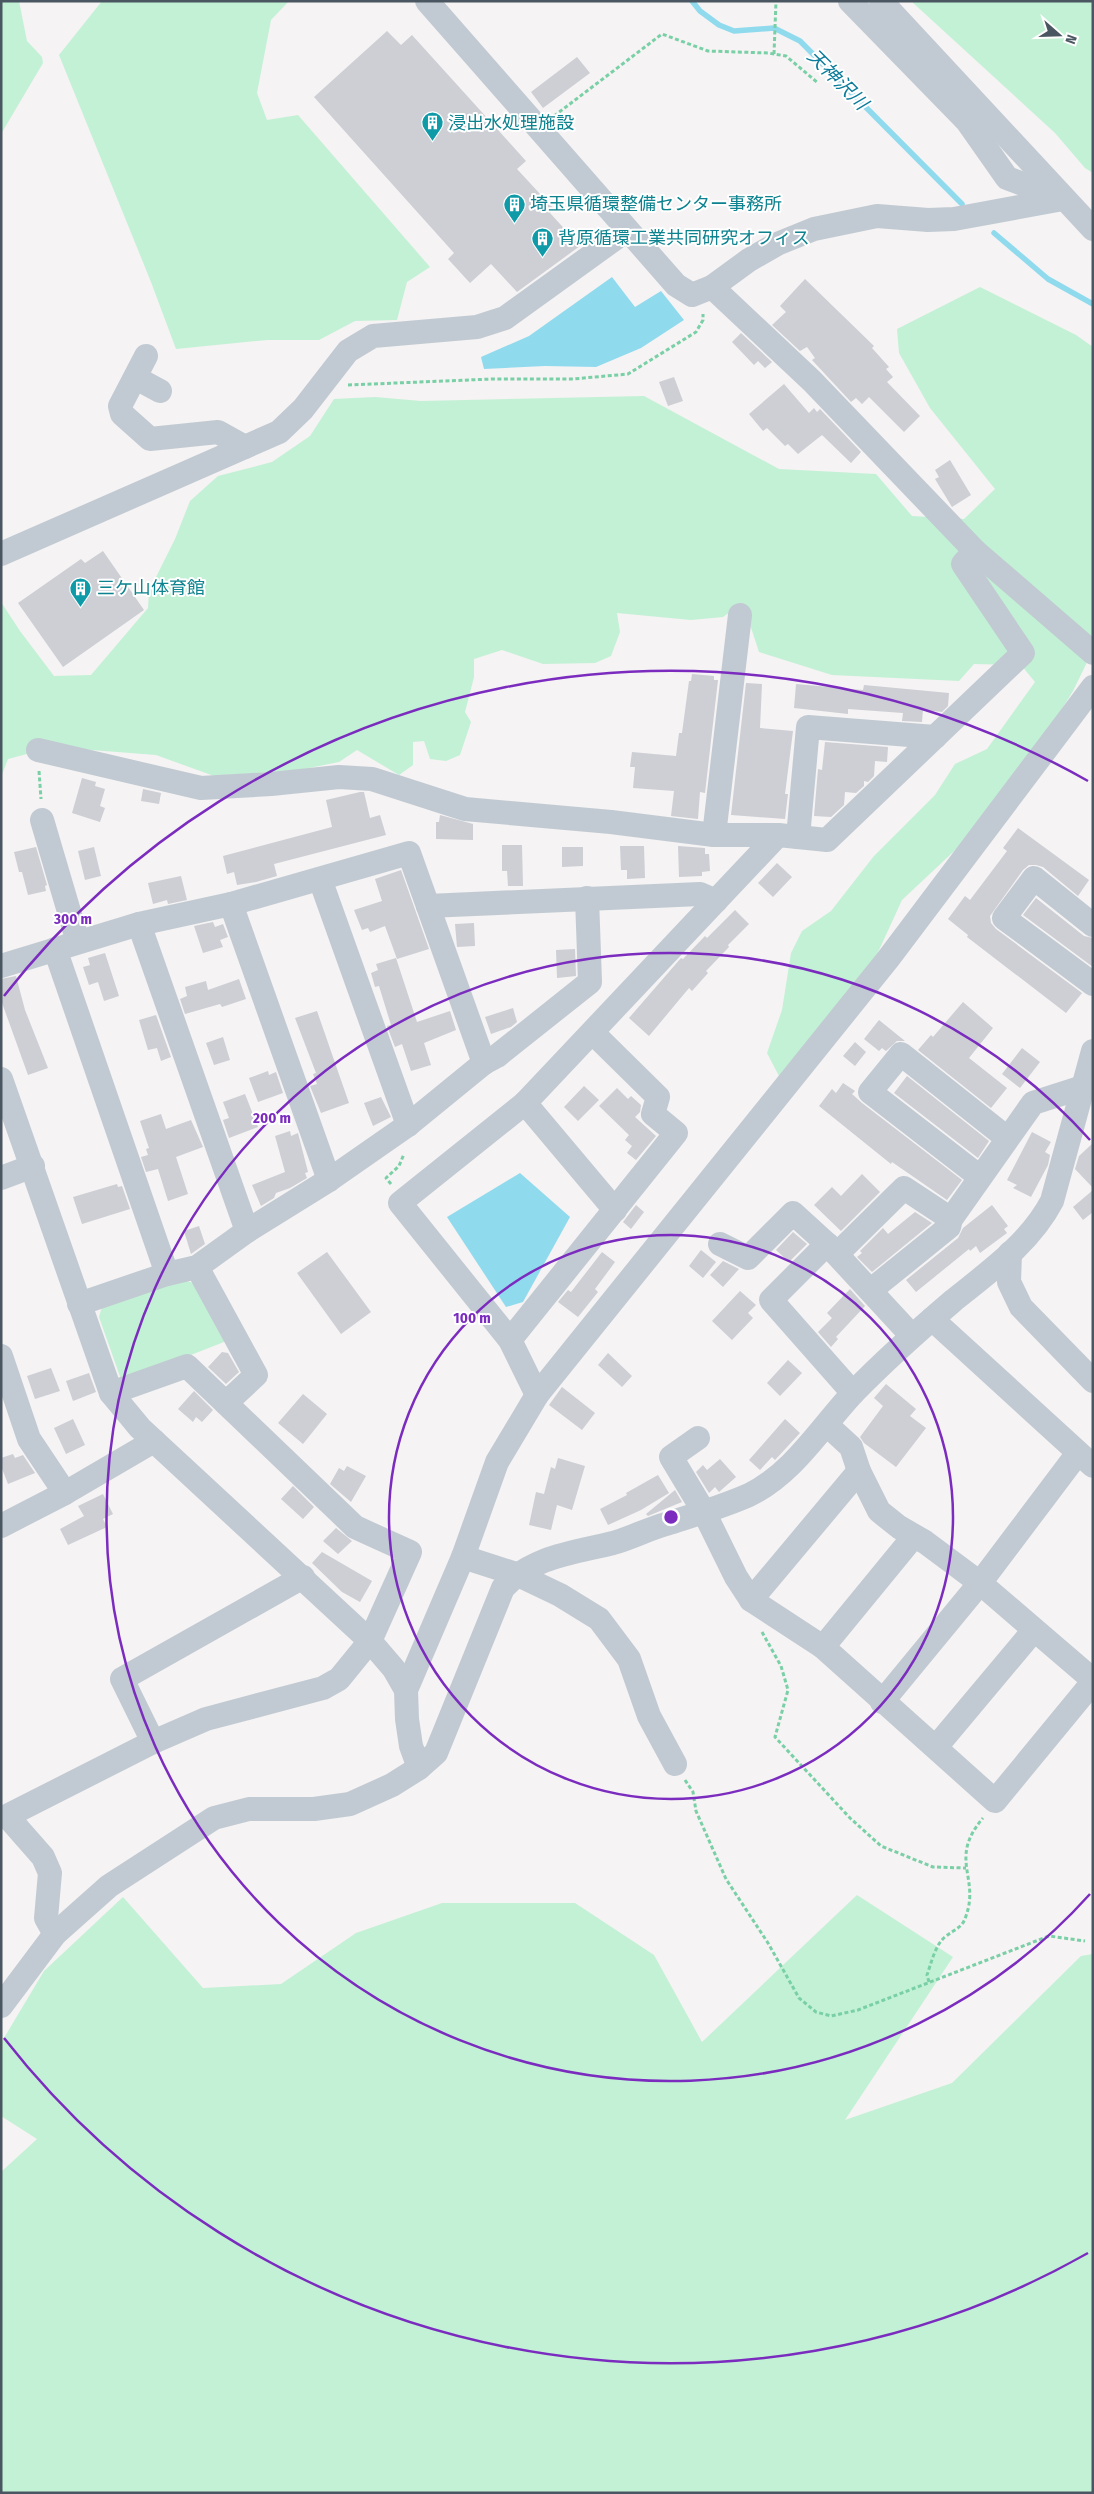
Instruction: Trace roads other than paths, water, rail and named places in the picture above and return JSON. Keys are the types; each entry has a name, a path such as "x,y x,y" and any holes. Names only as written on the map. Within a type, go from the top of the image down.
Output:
{"street":[{"path":"427,1 676,285 692,295 707,290 749,260 777,244 814,228 877,216 928,220 954,219 1063,199"},
{"path":"850,1 968,121 1007,178 1063,199"},
{"path":"881,1 1063,199 1093,229"},
{"path":"1,554 279,432 304,409 348,351 373,336 477,327 505,318 627,230"},
{"path":"707,290 812,382 974,551 1093,653"},
{"path":"146,356 120,406 122,414 150,439 218,432 244,447"},
{"path":"136,378 160,391"},
{"path":"38,750 202,788 271,784 339,776 372,779 465,809 611,822 714,835 788,836 828,840 1023,653 963,564 974,551"},
{"path":"714,835 740,614"},
{"path":"419,1768 411,1746 407,1719 406,1690 463,1557 497,1462 537,1395 888,959 1093,687"},
{"path":"537,1395 510,1340 400,1202 525,1103 716,901 788,836 808,727 935,737"},
{"path":"42,820 78,942"},
{"path":"1,966 139,924 231,904 409,853 484,1063"},
{"path":"1093,926 1034,878 1004,918 1093,984"},
{"path":"320,879 408,1125"},
{"path":"428,906 700,894 716,901"},
{"path":"79,1304 167,1274 197,1267 247,1231 329,1180 408,1125 484,1063 497,1056 590,982 587,898"},
{"path":"231,904 329,1180"},
{"path":"139,924 247,1231"},
{"path":"55,949 167,1274"},
{"path":"510,1340 676,1133 653,1114 658,1097 593,1033"},
{"path":"1,2006 55,1934 109,1886 214,1818 249,1809 314,1809 350,1804 392,1785 419,1768 436,1753 503,1588 516,1574 565,1552 614,1542 704,1512 749,1495 769,1483 826,1425 853,1393 912,1336 1010,1253 1041,1221 1052,1201 1093,1051"},
{"path":"980,1177 870,1092 900,1054 1007,1138"},
{"path":"1,1079 111,1393 140,1428 303,1576 370,1641 394,1668 406,1690"},
{"path":"871,1290 949,1227 951,1219 1033,1103 1082,1087"},
{"path":"525,1103 615,1210"},
{"path":"1,1178 33,1166"},
{"path":"853,1393 772,1300 904,1188 951,1219"},
{"path":"720,1244 748,1258 794,1213 832,1249 912,1336"},
{"path":"1010,1253 1009,1282 1021,1307 1062,1352 1093,1381"},
{"path":"197,1267 256,1374 226,1403"},
{"path":"882,1702 1086,1459 932,1319"},
{"path":"1,1356 29,1439 65,1493"},
{"path":"55,1934 46,1918 50,1873 43,1857 7,1816 153,1742 206,1719 323,1688 340,1679 370,1641 410,1552 355,1527 187,1366 111,1393"},
{"path":"698,1438 671,1458 704,1512 736,1577 751,1600 823,1648 995,1801 1093,1681 980,1583 879,1511 859,1471 851,1446 826,1425"},
{"path":"1,1526 65,1493 154,1441"},
{"path":"751,1600 859,1471"},
{"path":"823,1648 914,1536"},
{"path":"463,1557 516,1574 560,1595 599,1619 629,1659 648,1716 675,1764"},
{"path":"153,1742 122,1679 303,1576"},
{"path":"936,1747 1034,1630"}],"water":[{"path":"612,277 635,307 661,291 684,320 641,348 596,367 545,366 484,369 481,357 529,336"},
{"path":"520,1173 570,1217 523,1302 506,1307 447,1217"}],"waterway":[{"name":"天神沢川","path":"692,1 700,11 719,25 734,31 774,28 800,41 962,204"},
{"name":"天神沢川","path":"994,233 1048,279 1093,304"}],"place":[{"name":"浸出水処理施設","path":"432,142"},
{"name":"埼玉県循環整備センター事務所","path":"514,223"},
{"name":"背原循環工業共同研究オフィス","path":"542,257"},
{"name":"三ケ山体育館","path":"81,607"}]}
